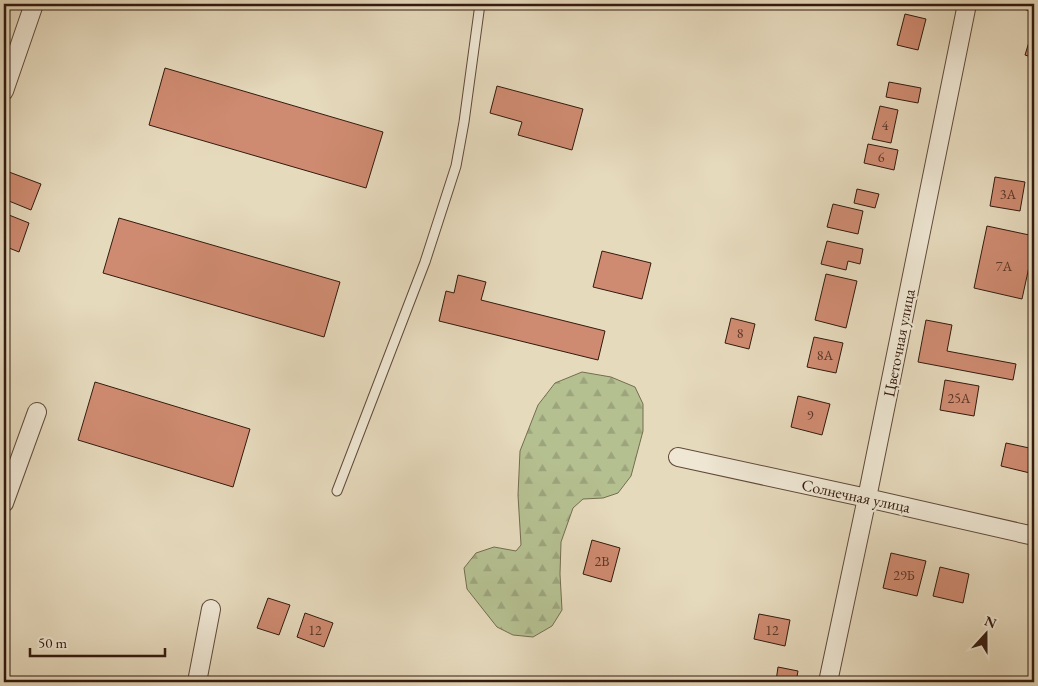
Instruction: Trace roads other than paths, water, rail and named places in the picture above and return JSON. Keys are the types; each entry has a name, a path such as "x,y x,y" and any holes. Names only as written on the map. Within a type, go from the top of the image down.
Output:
{"street":[{"path":"4,91 7,70 34,4"},
{"name":"Цветочная улица","path":"828,682 868,498 967,4"},
{"path":"4,503 37,412"},
{"name":"Солнечная улица","path":"678,457 1034,536"},
{"path":"197,682 211,609"}],"lane":[{"path":"337,491 425,262 456,166 480,4"}]}
